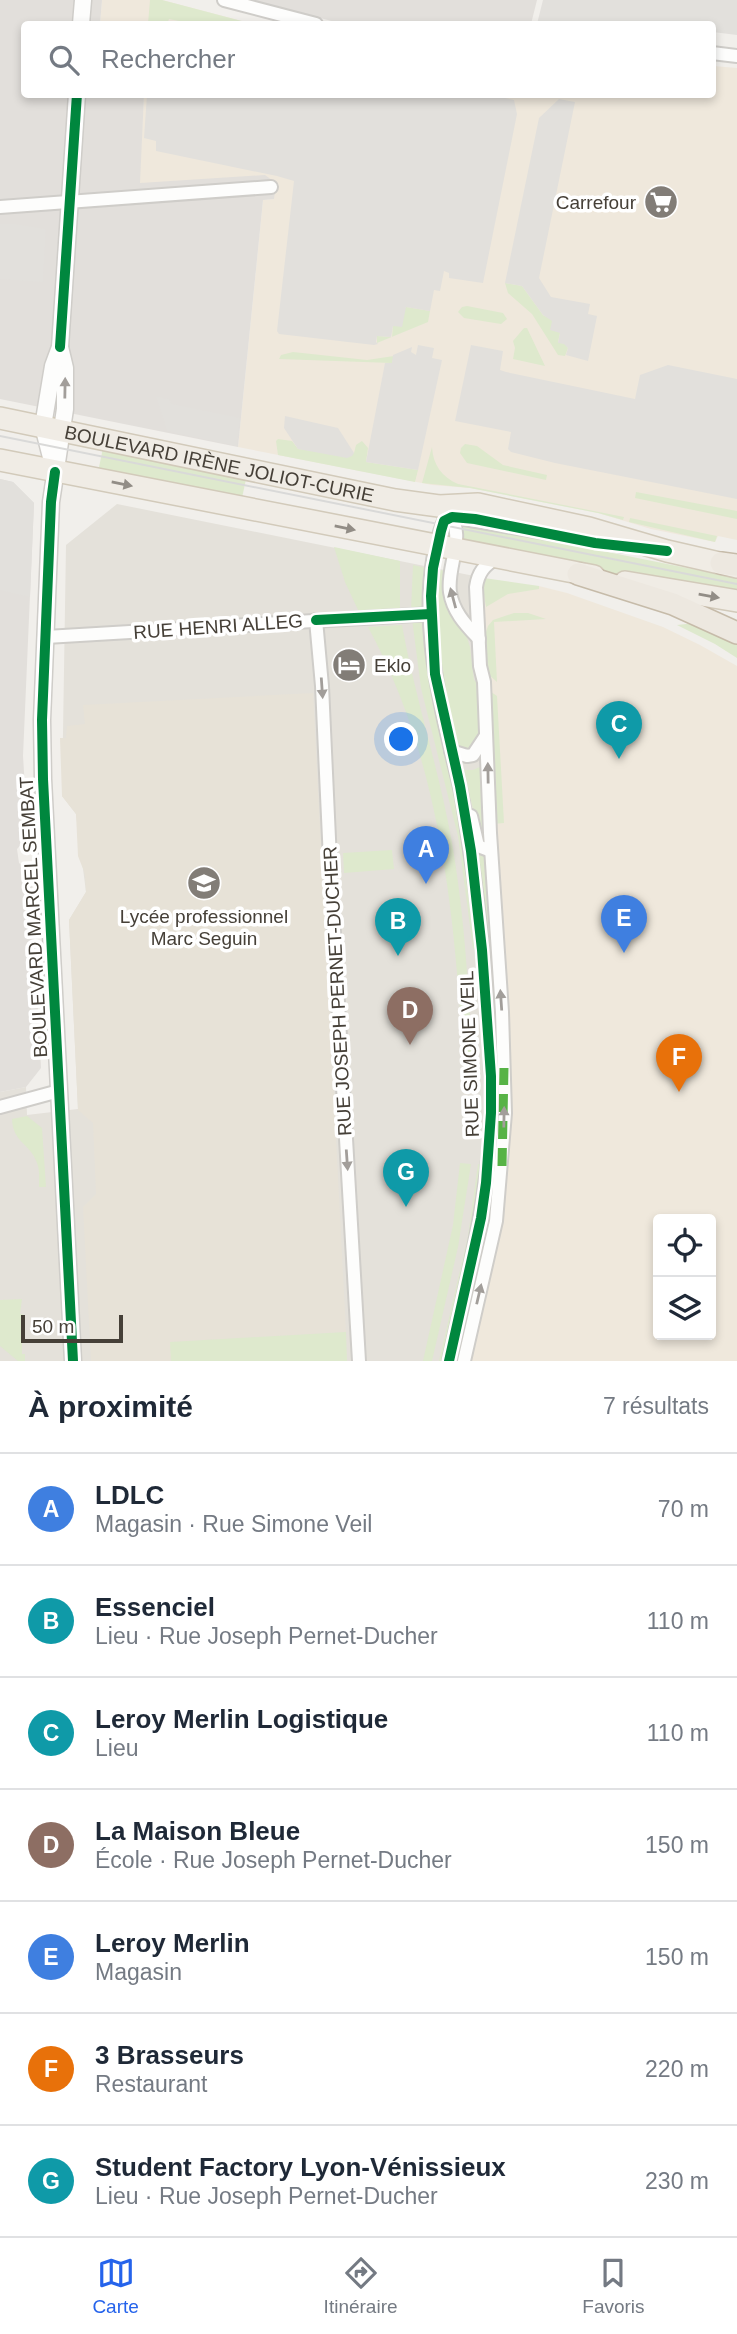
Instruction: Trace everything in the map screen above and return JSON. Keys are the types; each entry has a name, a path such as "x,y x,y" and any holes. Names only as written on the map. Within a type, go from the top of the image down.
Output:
{"highway":[{"path":"578,574 673,604 737,633"}],"main road":[{"name":"BOULEVARD IRÈNE JOLIOT-CURIE","path":"0,418 445,511 478,504 589,528 667,551 732,565"},
{"name":"BOULEVARD IRÈNE JOLIOT-CURIE","path":"0,460 578,574 737,601"}],"street":[{"path":"81,21 83,0"},
{"path":"224,0 304,21"},
{"path":"716,53 737,56"},
{"name":"BOULEVARD MARCEL SEMBAT","path":"73,1361 42,720 55,472 54,366 60,347 77,98"},
{"path":"0,206 271,187"},
{"path":"445,511 451,598 461,620 478,639"},
{"path":"445,511 456,527 446,548"},
{"name":"RUE SIMONE VEIL","path":"446,548 433,568 431,614 435,674 460,786 471,851 482,950 492,1113 481,1218 449,1361"},
{"name":"RUE SIMONE VEIL","path":"464,1361 496,1221 505,1113 502,1012 491,851 484,682 478,639 477,578 488,563 497,558"},
{"name":"RUE HENRI ALLEG","path":"46,637 431,614"},
{"name":"RUE JOSEPH PERNET-DUCHER","path":"316,620 322,687 329,855 359,1361"},
{"path":"451,751 473,755 487,734"},
{"name":"RUE SIMONE VEIL","path":"460,786 478,846 491,851"},
{"path":"0,1107 59,1091"}],"shaded area":[{"path":"0,0 102,0 100,21 21,21 21,98 144,98 140,183 265,175 276,183 274,199 263,200 238,447 0,399"},
{"path":"102,0 162,0 242,21 100,21"},
{"path":"252,0 537,0 532,21 332,21"},
{"path":"543,0 737,0 737,35 716,32 716,21 538,21"},
{"path":"716,66 737,68 737,540 718,536 715,542 651,529 598,513 470,488 432,485 238,447 263,200 274,199 139,183 144,98 716,98"},
{"path":"147,98 505,98 514,100 517,114 483,283 449,278 449,273 444,271 440,291 434,290 430,311 406,307 402,327 393,326 391,337 377,336 378,344 374,345 279,334 277,331 294,181 156,151 156,141 144,138"},
{"path":"559,99 575,102 539,278 551,297 590,304 588,314 597,316 588,361 566,355 568,348 558,343 560,333 550,330 552,321 543,315 522,286 505,283 539,118"},
{"path":"0,224 46,229 43,282 0,279"},
{"path":"418,345 434,348 432,358 442,360 418,470 366,462 385,363 392,363 393,355 412,347 411,352 416,355"},
{"path":"471,345 503,351 500,370 506,372 635,399 640,375 668,365 737,379 737,499 511,452 508,449 511,432 455,421"},
{"path":"156,397 169,399 172,404 240,418 237,446 167,431"},
{"path":"285,416 338,428 354,453 347,458 298,449 284,428"},
{"path":"0,479 13,482 34,503 23,756 28,837 17,849 19,863 31,873 41,1068 26,1087 0,1092"},
{"path":"0,479 13,482 34,503 30,597 0,590"},
{"path":"117,504 484,578 509,1113 468,1361 0,1361 0,1092 26,1087 27,1115 78,1109 69,920 86,892 76,814 62,796 66,545"},
{"path":"539,586 567,593 663,627 737,666 737,1361 468,1361 503,1203 483,589"},
{"path":"313,693 346,1332 171,1342 171,1361 91,1361 83,1207 96,1194 93,1123 78,1110 69,920 86,892 85,874 78,856 76,814 62,796 60,738 66,738 67,726 85,724 83,705"}],"green space":[{"path":"150,0 162,0 242,21 169,19 148,21"},
{"path":"505,283 522,286 543,315 552,320 560,333 558,342 568,348 565,356 558,355 532,314 508,293"},
{"path":"467,306 503,313 507,319 501,324 464,318 458,312"},
{"path":"406,307 430,311 428,322 392,337 393,326"},
{"path":"527,328 545,366 513,359 513,341"},
{"path":"377,336 392,337 377,343"},
{"path":"293,352 367,360 394,356 392,363 279,359 281,355"},
{"path":"278,439 292,441 298,449 354,453 356,445 362,441 368,448 366,462 418,470 415,482 278,455"},
{"path":"465,444 477,446 503,465 547,475 546,480 467,463 460,453"},
{"path":"432,447 439,470 458,484 624,517 623,520 470,488 422,483"},
{"path":"103,448 246,479 242,498 98,472"},
{"path":"636,492 737,511 737,519 635,498"},
{"path":"630,518 717,536 715,542 629,522"},
{"path":"468,524 737,578 737,595 583,568 461,542 464,526"},
{"path":"334,547 400,561 400,609 359,612 345,582"},
{"path":"413,565 426,568 424,607 411,610"},
{"path":"440,570 446,571 470,647 474,680 481,686 480,728 468,752 457,747 454,740 445,698 437,612"},
{"path":"484,578 539,586 539,589 508,594 486,607"},
{"path":"514,613 528,613 546,619 494,622 497,682 488,674 485,635 493,620"},
{"path":"412,619 424,622 433,706 465,840 478,948 473,949 458,836 421,688"},
{"path":"695,623 737,644 737,658 677,625"},
{"path":"402,625 452,843 463,928 473,1071 464,1071 449,900 429,787 413,732 393,679 368,627"},
{"path":"489,693 497,696 504,823 493,824"},
{"path":"484,765 486,831 479,832 463,770 473,770"},
{"path":"476,848 480,855 487,856 494,945 485,946"},
{"path":"392,850 394,869 344,873 343,853"},
{"path":"27,1116 42,1128 46,1187 39,1187 39,1172 34,1156 13,1127 12,1119"},
{"path":"460,1163 471,1164 458,1247 432,1361 423,1361 453,1225"},
{"path":"478,1164 484,1165 480,1198 445,1361 439,1361 468,1236"},
{"path":"22,1299 20,1314 23,1314 22,1354 25,1354 25,1361 18,1361 0,1346 0,1300"},
{"path":"346,1332 347,1361 171,1361 170,1342"}],"tram line":[{"path":"0,436 737,584"}],"marked path":[{"path":"502,1166 504,1068"}],"cycle path":[{"path":"60,347 77,98"},
{"path":"55,472 51,502 42,720 43,779 73,1361"},
{"path":"449,1361 481,1218 491,1113 491,1076 482,950 471,851 460,786 435,674 431,596 433,568 441,531 444,521 452,517 475,519 595,543 667,551"},
{"path":"316,620 431,614"}],"place":[{"name":"Carrefour","path":"661,202"},
{"name":"Eklo","path":"349,665"},
{"name":"Leroy Merlin Logistique","path":"619,759"},
{"name":"Lycée professionnel Marc Seguin","path":"204,883"},
{"name":"LDLC","path":"426,884"},
{"name":"Leroy Merlin","path":"624,953"},
{"name":"Essenciel","path":"398,956"},
{"name":"La Maison Bleue","path":"410,1045"},
{"name":"3 Brasseurs","path":"679,1092"},
{"name":"Student Factory Lyon-Vénissieux","path":"406,1207"}]}
